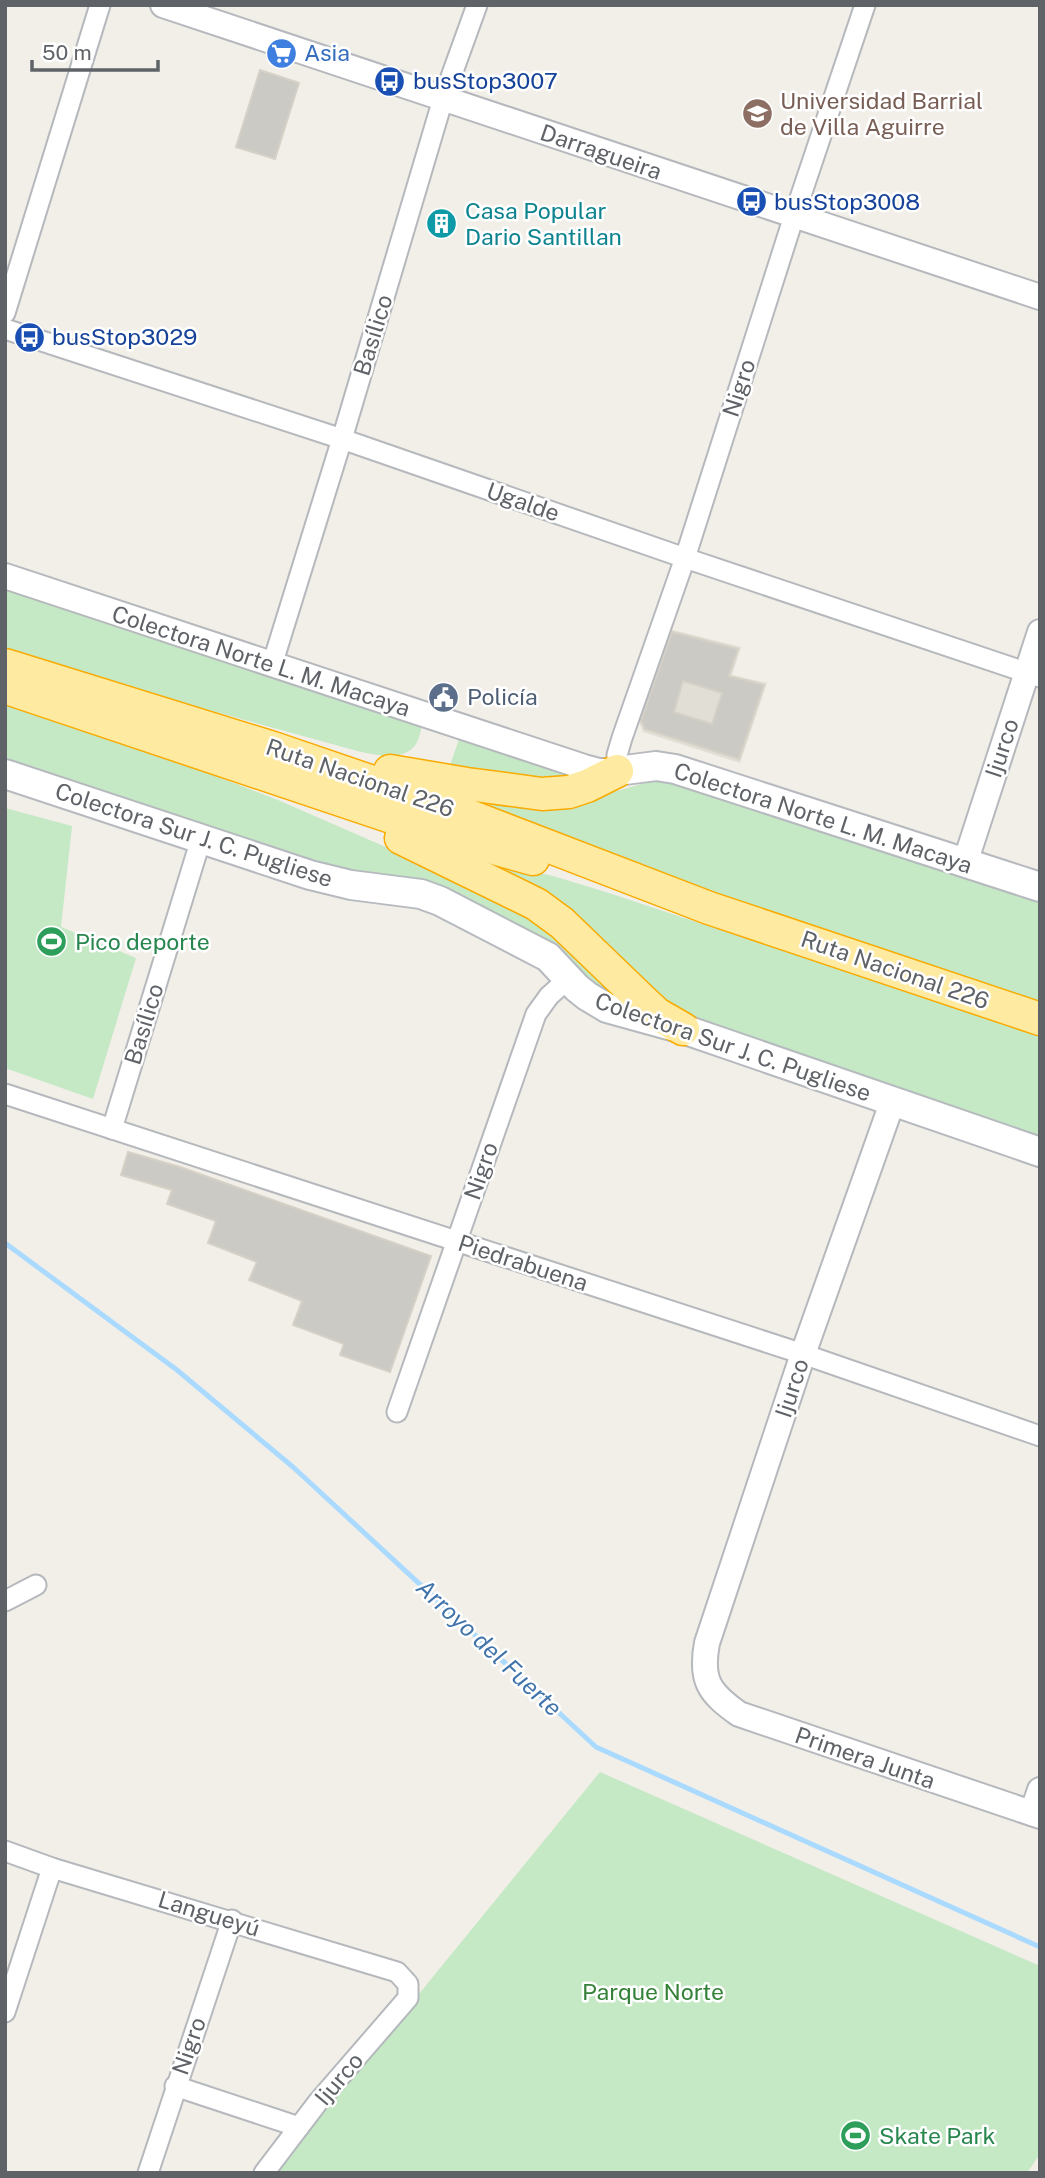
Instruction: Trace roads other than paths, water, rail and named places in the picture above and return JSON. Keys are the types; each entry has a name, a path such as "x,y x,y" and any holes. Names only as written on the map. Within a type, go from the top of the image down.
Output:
{"highway":[{"name":"Ruta Nacional 226","path":"5,665 270,761 439,833 709,908 1040,1019"},
{"name":"Ruta Nacional 226","path":"5,687 270,761"},
{"path":"270,761 542,794 569,792 617,771"},
{"path":"270,761 536,904 562,923 657,1014 683,1029"}],"main road":[{"name":"Colectora Norte L. M. Macaya","path":"617,771 656,766 675,769 1040,887"},
{"name":"Colectora Sur J. C. Pugliese","path":"5,774 331,881 421,894 537,950 548,957 587,996 607,1008 683,1029 1040,1152"}],"street":[{"path":"5,313 100,5"},
{"name":"Darragueira","path":"163,5 1040,297"},
{"name":"Basílico","path":"272,665 443,99 477,5"},
{"name":"Nigro","path":"617,771 617,755 622,738 684,558 865,5"},
{"name":"Ugalde","path":"5,329 342,439 1033,675"},
{"name":"Colectora Norte L. M. Macaya","path":"5,576 584,767 599,771 617,771"},
{"name":"Ijurco","path":"965,863 1033,675 1040,632"},
{"name":"Basílico","path":"112,1129 201,839"},
{"name":"Nigro","path":"397,1412 536,1014 549,996 568,979"},
{"name":"Piedrabuena","path":"5,1094 803,1354 1040,1436"},
{"name":"Ijurco","path":"705,1677 707,1643 803,1354 892,1103"},
{"path":"5,1601 36,1585"},
{"name":"Primera Junta","path":"705,1677 712,1691 738,1714 1037,1806"},
{"name":"Langueyú","path":"5,1850 52,1868 232,1920 397,1972 408,1984"},
{"path":"5,2012 52,1868"},
{"name":"Nigro","path":"148,2173 232,1920"},
{"name":"Ijurco","path":"264,2173 299,2127 408,1998 408,1984"},
{"path":"175,2086 299,2127"}],"waterway":[{"name":"Arroyo del Fuerte","path":"5,1243 177,1370 293,1467 596,1747 1040,1947"}],"place":[{"name":"Asia","path":"281,53"},
{"name":"busStop3007","path":"390,81"},
{"name":"Universidad Barrial de Villa Aguirre","path":"757,114"},
{"name":"busStop3008","path":"751,202"},
{"name":"Casa Popular Dario Santillan","path":"442,224"},
{"name":"busStop3029","path":"29,337"},
{"name":"Policía","path":"444,697"},
{"name":"Pico deporte","path":"52,942"},
{"name":"Skate Park","path":"856,2136"}],"park label":[{"name":"Parque Norte","path":"653,1992"}]}
